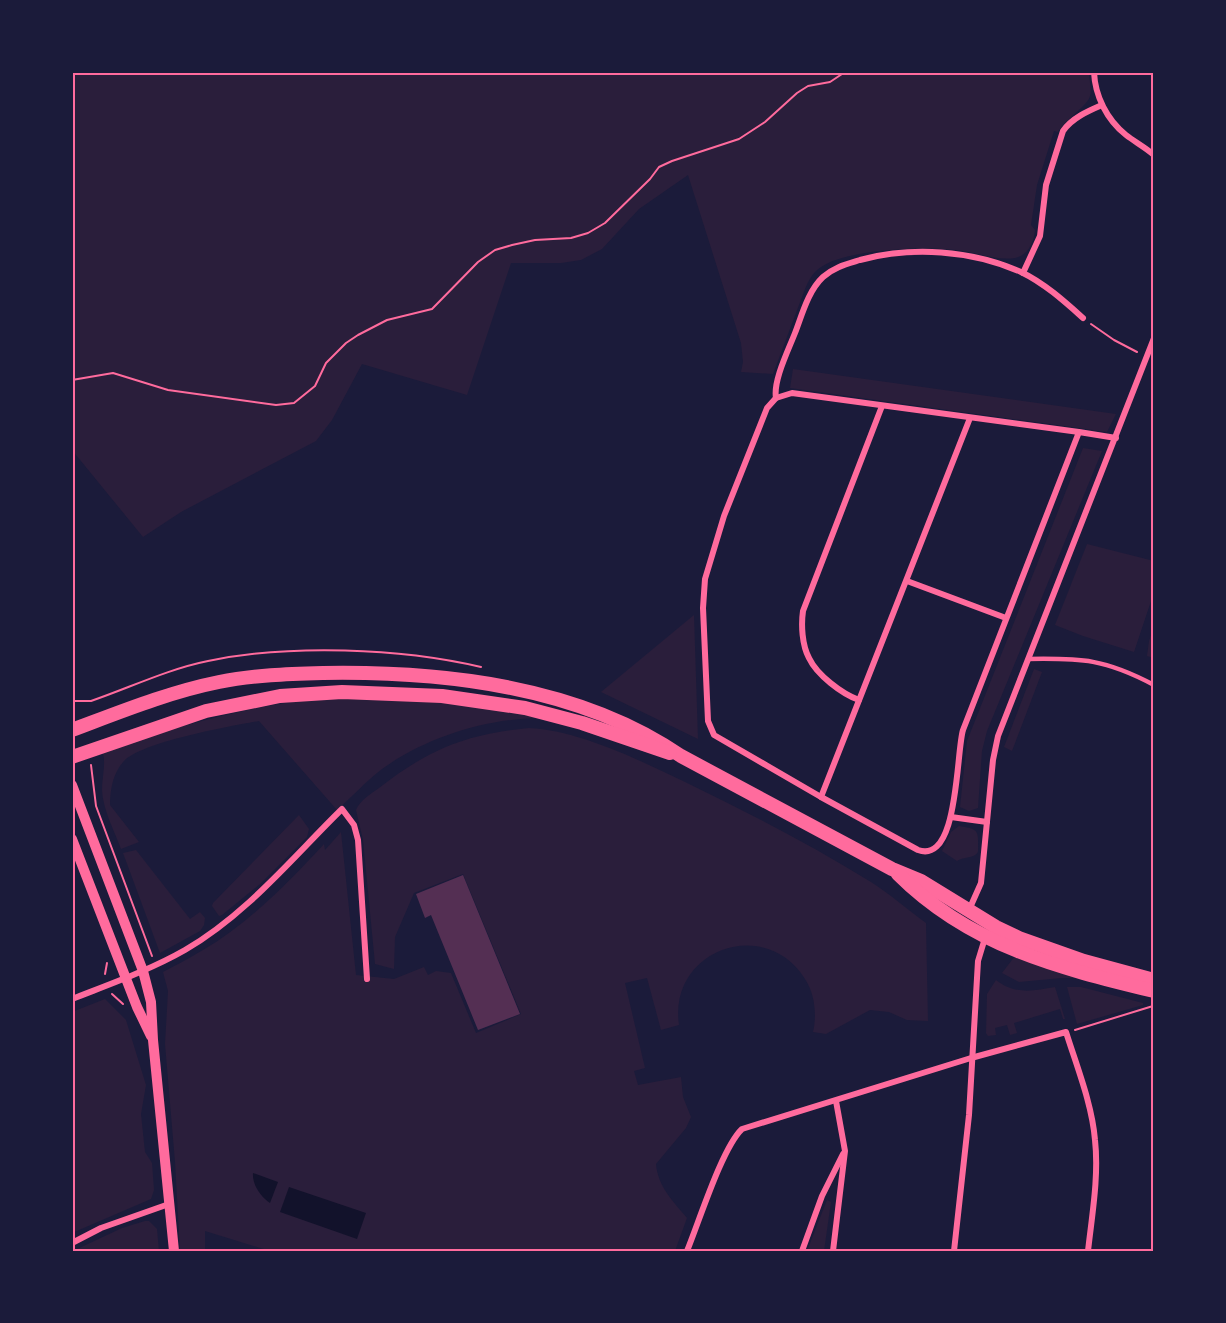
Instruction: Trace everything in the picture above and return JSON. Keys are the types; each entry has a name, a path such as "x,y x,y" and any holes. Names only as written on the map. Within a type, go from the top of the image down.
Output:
{"main road":[{"path":"72,730 175,693 221,681 262,676 310,673 414,674 471,681 551,698 635,728 681,756 892,869 921,881 1006,932 1058,953 1152,985"},
{"path":"72,757 206,711 280,696 342,692 442,696 525,708 582,723 647,747 681,756"},
{"path":"892,869 922,896 985,938 1004,947 1054,964 1152,985"}],"street":[{"path":"1094,72 1096,88 1102,105 1121,131 1152,151"},
{"path":"1023,273 1040,236 1046,184 1064,131 1068,124 1079,116 1102,105"},
{"path":"776,398 775,391 785,359 812,292 822,278 839,267 891,254 923,252 966,256 1023,273 1047,288 1083,318"},
{"path":"969,910 981,883 995,747 1116,438 1150,359 1154,338"},
{"path":"1079,432 960,738 951,817 945,835 933,850 928,852 918,850 717,739 708,721 703,608 705,579 724,516 767,408 776,398 792,393 1079,432 1116,438"},
{"path":"859,700 845,695 814,667 807,656 802,611 882,406"},
{"path":"821,797 970,418"},
{"path":"907,580 1005,618"},
{"path":"72,785 142,970 151,1002 174,1251"},
{"path":"72,999 186,950 246,906 342,810 354,825 358,840 367,979"},
{"path":"951,817 987,822"},
{"path":"72,839 125,978 153,1040"},
{"path":"954,1251 969,1115 978,961 985,938"},
{"path":"687,1251 719,1171 738,1133 747,1127 971,1058 1066,1032 1095,1139 1096,1168 1088,1251"},
{"path":"833,1251 845,1151 836,1101"},
{"path":"802,1251 822,1197 845,1151"},
{"path":"72,1243 101,1228 169,1204"}],"lane":[{"path":"1028,659 1078,658 1106,663 1154,685"}],"path":[{"path":"72,380 113,373 168,390 276,405 294,403 315,386 326,363 346,343 387,321 432,309 478,262 495,250 512,244 571,238 588,233 605,223 650,179 658,167 739,139 765,122 808,86 830,82 845,72"},
{"path":"1083,318 1114,340 1150,359"},
{"path":"1066,1032 1154,1005"}],"shaded area":[{"path":"72,72 1089,72 1091,91 1085,104 1058,132 1054,131 1037,185 1031,225 1035,230 1032,244 1027,251 1020,256 1008,259 956,250 925,248 886,250 833,261 818,269 809,280 773,374 741,372 743,362 741,343 688,175 639,209 602,249 581,260 561,263 511,263 467,395 362,364 332,420 316,441 181,512 143,537 72,450"},
{"path":"793,369 1116,414 1107,432 790,388"},
{"path":"1083,448 1102,451 987,731 982,751 978,808 969,811 960,807 967,741"},
{"path":"1087,544 1154,561 1154,592 1134,652 1055,625"},
{"path":"694,615 698,739 601,692"},
{"path":"1154,626 1154,658 1147,656"},
{"path":"1034,669 1042,672 1012,751 1004,747"},
{"path":"379,695 513,710 539,718 477,726 437,739 382,769 337,810 259,721 167,741 134,754 124,761 115,776 110,805 139,842 121,849 103,797 103,753 177,728 252,709 304,700"},
{"path":"529,728 568,734 588,740 647,764 778,829 848,868 885,892 926,923 928,1021 907,1020 889,1012 870,1010 826,1034 813,1032 814,1005 805,979 788,960 767,949 745,946 723,950 703,961 688,977 680,999 679,1025 661,1030 647,978 625,983 645,1068 634,1071 638,1085 681,1077 683,1097 691,1117 686,1128 656,1164 663,1187 687,1218 675,1251 270,1251 205,1231 205,1251 180,1251 165,1044 168,991 163,972 203,950 236,928 282,888 324,844 325,850 341,832 356,975 394,979 424,967 428,975 436,971 451,973 476,1033 521,1014 463,874 414,893 395,937 394,969 375,964 363,840 356,810 369,795 397,774 432,753 486,734"},
{"path":"299,815 309,829 307,837 260,884 219,916 212,906 213,903"},
{"path":"959,826 975,830 978,850 975,855 957,861 942,851 951,832"},
{"path":"136,850 190,919 200,912 205,918 200,931 160,953 123,853"},
{"path":"1015,956 1079,978 1019,982 1002,973"},
{"path":"996,980 1017,990 1055,987 1065,1019 1060,1009 1014,1023 1017,1033 1010,1035 1007,1025 995,1028 996,1035 988,1036 986,1033 987,994"},
{"path":"1067,987 1081,987 1143,1003 1143,1005 1077,1024"},
{"path":"105,999 126,1020 146,1085 141,1114 145,1152 152,1163 154,1190 151,1199 72,1233 72,1012"},
{"path":"253,1173 278,1182 270,1203 258,1190"},
{"path":"289,1187 366,1213 357,1239 280,1212"},
{"path":"827,1200 831,1202 824,1251 807,1251"},
{"path":"149,1221 157,1229 159,1251 73,1251 122,1228"}],"building":[{"path":"463,875 520,1014 478,1030 431,915 425,918 416,894"}]}
